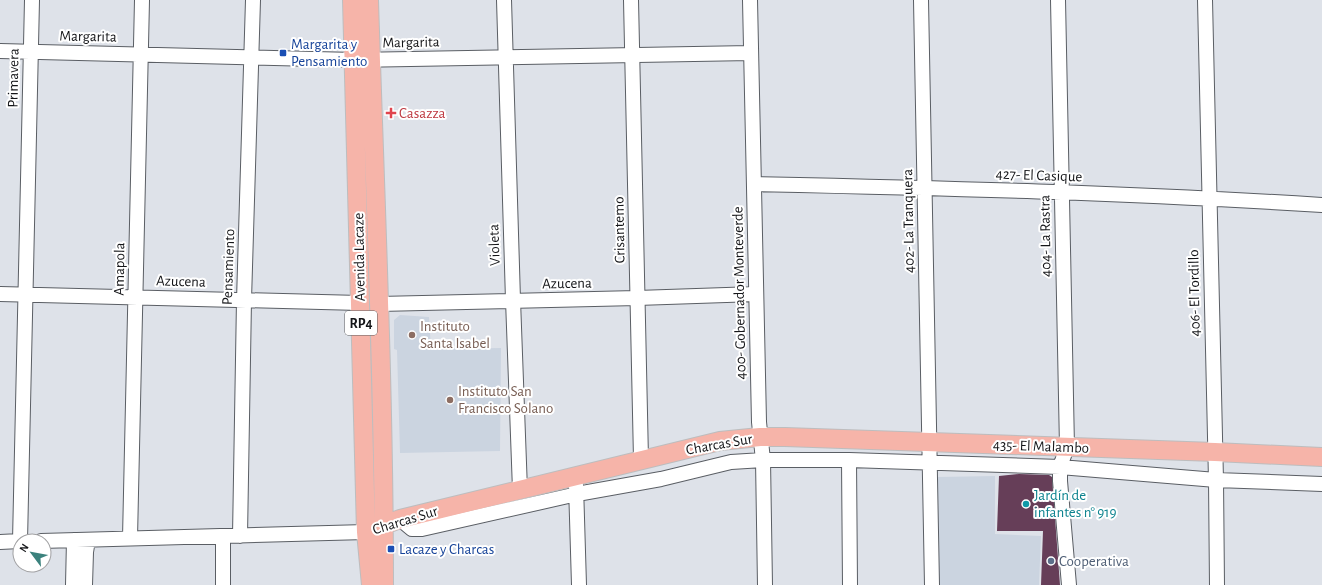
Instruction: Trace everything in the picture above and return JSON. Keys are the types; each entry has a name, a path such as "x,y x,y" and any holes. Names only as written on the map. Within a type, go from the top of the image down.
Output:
{"main road":[{"name":"Avenida Lacaze","path":"352,0 363,60 369,129 372,258 379,304 392,522 384,585"},
{"name":"Avenida Lacaze","path":"370,0 363,60 360,302 366,532 371,585"},
{"name":"435- El Malambo","path":"760,437 1216,452 1322,457"},
{"name":"Charcas Sur","path":"366,532 392,522 641,459 720,441 760,437"}],"street":[{"name":"Primavera","path":"20,533 32,0"},
{"name":"Amapola","path":"130,538 142,0"},
{"name":"Pensamiento","path":"240,536 244,300 253,0"},
{"name":"Violeta","path":"504,0 520,490"},
{"name":"Crisantemo","path":"631,0 641,459"},
{"name":"400- Gobernador Monteverde","path":"750,0 756,294 760,437 763,460 765,585"},
{"name":"402- La Tranquera","path":"921,0 930,462"},
{"name":"404- La Rastra","path":"1058,0 1067,447"},
{"name":"406- El Tordillo","path":"1205,0 1216,452 1216,585"},
{"name":"Margarita","path":"0,51 363,60 751,52"},
{"name":"427- El Casique","path":"754,184 925,187 1209,198 1322,205"},
{"name":"Azucena","path":"0,294 360,302"},
{"name":"Azucena","path":"379,304 756,294"},
{"path":"1067,447 1060,467 1060,481 1069,585"},
{"path":"392,522 412,529 422,529 577,494 661,479 731,462 763,460 849,460 1060,467 1216,480 1322,484"},
{"path":"849,460 850,585"},
{"path":"930,462 932,585"},
{"path":"575,476 577,494 579,585"},
{"name":"Charcas Sur","path":"52,541 366,532"},
{"path":"223,536 223,585"},
{"path":"73,585 81,540"},
{"path":"81,540 86,552 85,585"},
{"path":"0,542 12,541"}],"shaded area":[{"name":"Instituto San Francisco Solano","path":"400,315 429,317 431,349 501,348 500,451 400,453 397,350 394,349 394,320"},
{"path":"995,476 995,534 1041,536 1039,585 939,585 938,477"}],"building":[{"name":"Jardín de infantes n° 919","path":"1019,474 1049,475 1052,477 1060,585 1041,585 1043,531 997,531 999,476"}],"place":[{"name":"Margarita y Pensamiento","path":"283,53"},
{"name":"Casazza","path":"391,113"},
{"name":"Instituto Santa Isabel","path":"412,335"},
{"name":"Instituto San Francisco Solano","path":"450,400"},
{"name":"Jardín de infantes n° 919","path":"1026,504"},
{"name":"Lacaze y Charcas","path":"391,549"},
{"name":"Cooperativa","path":"1051,561"}]}
